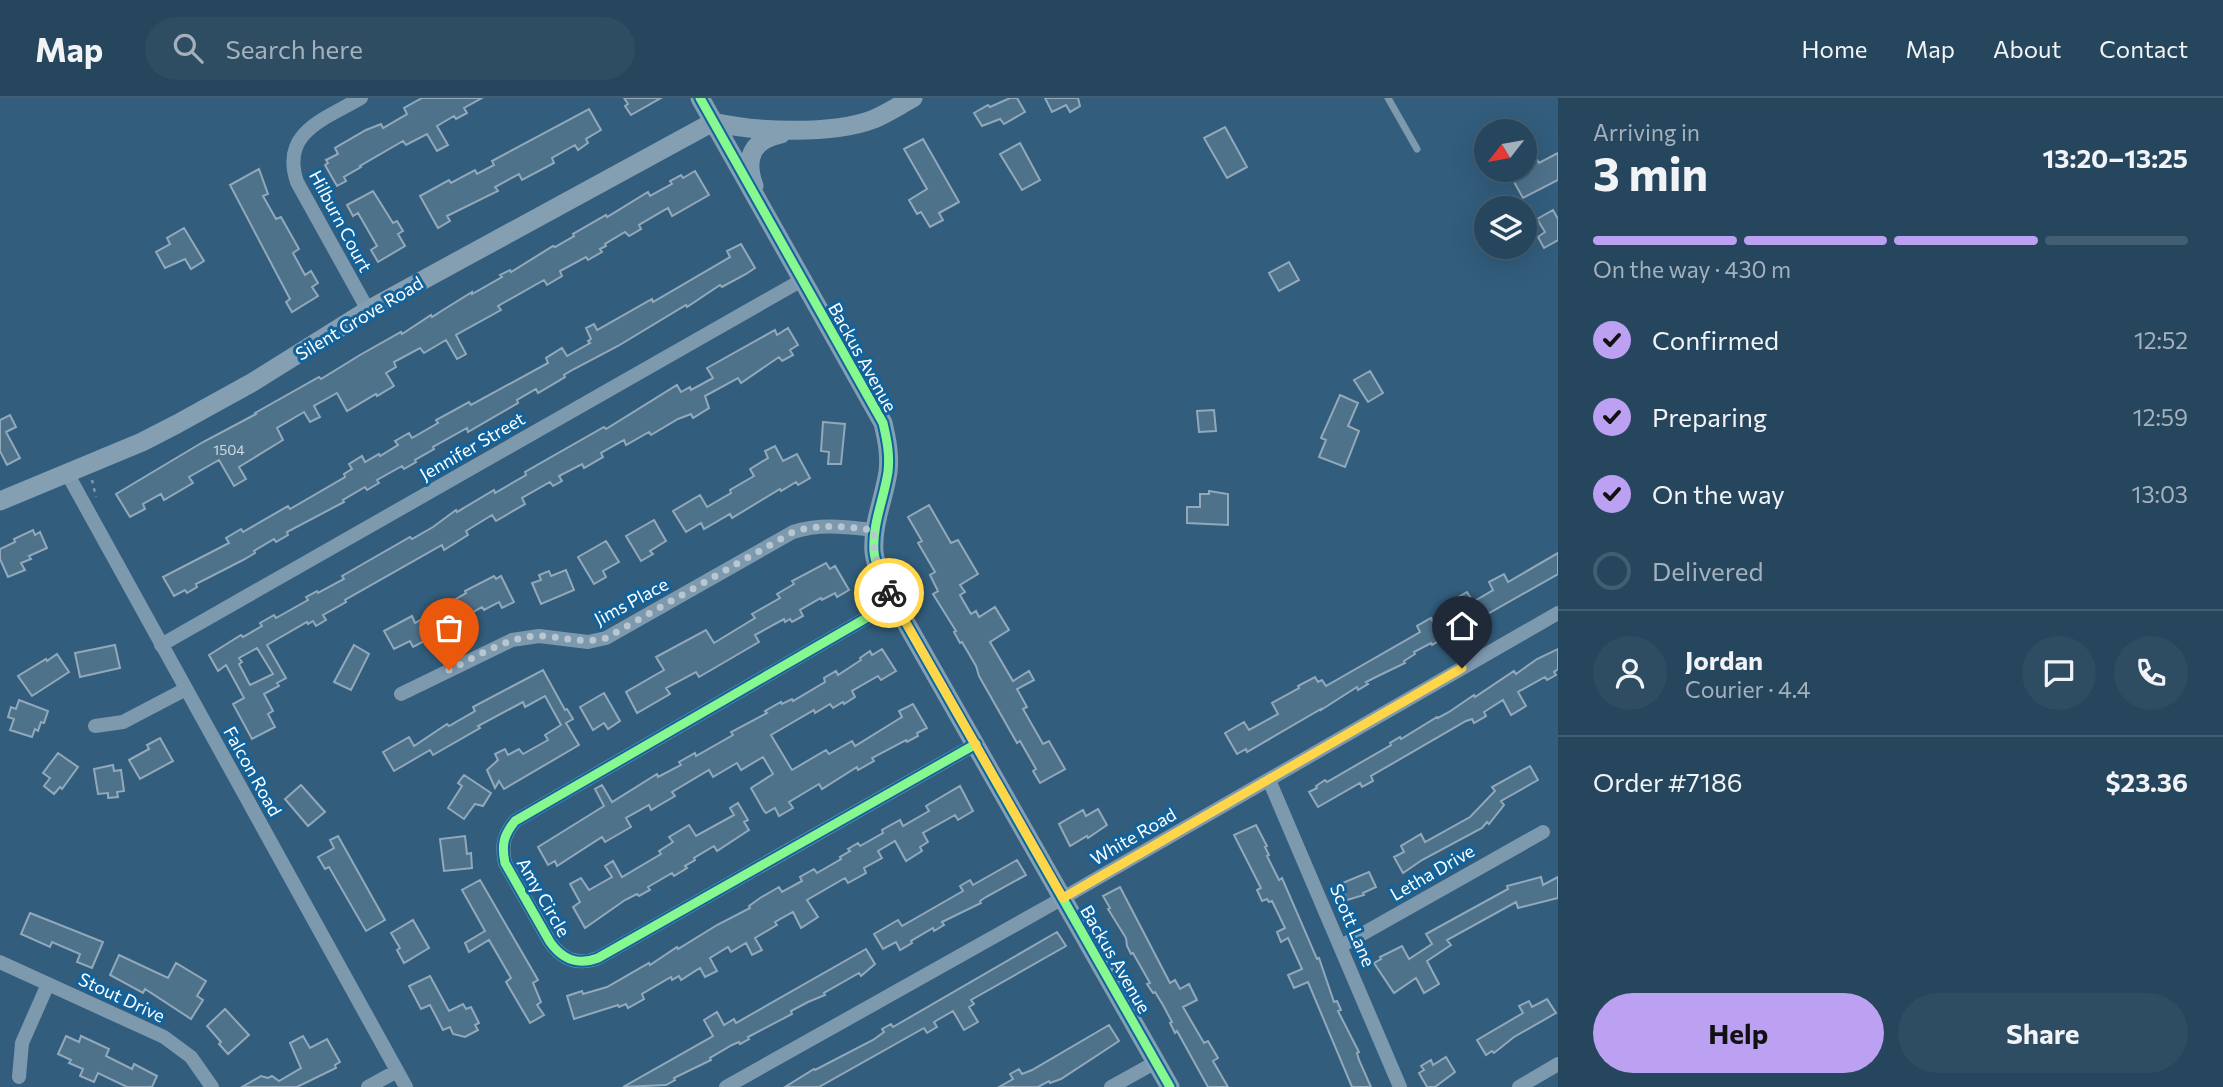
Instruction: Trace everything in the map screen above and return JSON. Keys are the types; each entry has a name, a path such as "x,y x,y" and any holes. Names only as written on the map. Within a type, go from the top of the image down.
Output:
{"street":[{"name":"Hilburn Court","path":"360,98 305,131 293,153 292,169 368,310"},
{"name":"Backus Avenue","path":"700,98 883,424 888,447 888,472 874,530 874,554 882,578 1170,1087"},
{"path":"713,122 739,128 835,128 874,119 913,98"},
{"name":"Silent Grove Road","path":"0,501 142,442 177,424 253,382 368,310 713,122"},
{"path":"763,211 751,177 753,151 767,136 803,129"},
{"name":"Jennifer Street","path":"161,645 802,280"},
{"name":"Falcon Road","path":"67,473 406,1087"},
{"name":"Jims Place","path":"401,694 512,640 539,636 588,642 606,638 793,532 806,528 835,526 874,530"},
{"name":"Amy Circle","path":"894,602 515,821 504,835 502,850 505,863 550,942 557,952 576,962 598,958 976,744"},
{"name":"White Road","path":"726,1087 1063,898 1558,613"},
{"path":"95,726 123,722 186,689"},
{"name":"Scott Lane","path":"1269,779 1400,1087"},
{"name":"Letha Drive","path":"1341,946 1543,832"},
{"name":"Stout Drive","path":"0,962 164,1037 191,1057 212,1087"},
{"path":"19,1077 22,1043 48,984"},
{"path":"1111,1087 1156,1062"},
{"path":"1519,1087 1558,1065"},
{"path":"369,1087 397,1071"}],"lane":[{"path":"1388,98 1417,149"}],"building":[{"path":"422,98 482,98 464,108 467,113 456,119 454,116 437,126 448,145 437,151 427,134 406,145 403,141 360,166 344,177 346,181 337,186 325,165 328,163 326,160 338,154 335,148 366,130 381,124 383,128 407,114 404,108"},
{"path":"624,98 661,98 631,115 625,106 628,104"},
{"path":"1010,98 1017,98 1025,112 1004,124 1000,119 982,126 974,113"},
{"path":"1045,98 1078,98 1080,106 1070,112 1066,105 1052,112"},
{"path":"589,109 601,130 586,139 588,143 578,150 575,145 552,158 554,163 522,180 519,174 495,187 498,191 447,216 450,221 438,228 420,196 449,180 451,183 475,170 477,174 494,165 492,161"},
{"path":"1225,127 1247,167 1227,178 1204,138"},
{"path":"923,139 959,202 939,213 943,220 930,227 921,212 917,214 909,200 927,189 904,149"},
{"path":"1020,143 1040,180 1022,190 1000,154"},
{"path":"1558,153 1558,180 1522,196 1514,182 1537,182 1537,160 1539,163"},
{"path":"259,169 268,194 263,196 276,219 281,217 299,249 293,253 305,275 311,271 318,283 312,287 318,296 292,312 286,302 290,299 230,185"},
{"path":"695,171 709,195 672,216 668,208 639,225 641,229 629,236 625,232 605,244 606,246 600,249 602,252 560,271 562,276 547,285 544,280 498,306 501,310 456,335 466,354 457,359 446,340 424,353 420,348 394,362 396,367 386,373 394,386 377,396 376,394 347,411 337,393 314,406 320,417 310,422 304,412 277,428 283,440 239,467 246,479 234,486 219,460 189,477 193,483 164,500 161,494 143,504 145,509 130,517 116,494 203,442 319,377 321,379 401,332 402,334 431,315 432,317 502,277 500,275 510,270 511,272 555,247 606,215 607,217 648,192 650,196 672,184 670,181 681,175 683,178"},
{"path":"373,191 393,223 397,221 403,231 398,234 405,246 378,262 371,250 377,246 358,213 353,216 347,205"},
{"path":"1553,210 1558,219 1558,240 1544,248 1538,237 1545,232 1537,219"},
{"path":"184,228 204,261 191,269 185,259 165,268 156,252 170,244 167,238"},
{"path":"741,244 755,268 746,274 722,287 720,285 687,307 686,305 574,369 538,393 536,389 517,400 518,403 468,432 467,428 433,447 434,449 415,460 416,462 404,469 402,466 377,480 379,483 367,490 365,487 343,500 344,502 287,532 288,535 276,542 274,539 243,560 196,584 197,587 187,593 185,590 174,596 163,577 229,543 226,538 241,529 243,532 288,506 290,509 345,477 344,474 352,469 349,464 362,456 365,462 379,454 380,456 398,445 395,441 409,433 412,438 438,423 436,420 469,402 471,405 548,363 546,358 562,348 567,356 590,343 586,328 594,324 597,330 652,299 653,302 730,257 727,251"},
{"path":"1289,262 1299,280 1279,291 1269,273"},
{"path":"788,328 798,345 790,350 793,355 782,361 779,357 741,383 738,378 705,396 709,408 693,418 691,414 678,419 651,435 649,432 626,445 624,440 601,453 603,457 584,468 582,464 559,476 562,481 553,486 550,482 522,498 525,504 496,521 492,515 466,531 468,535 444,550 442,545 345,600 346,602 323,615 326,620 316,626 313,621 308,624 307,622 267,645 286,678 277,683 279,686 264,694 273,711 268,714 275,727 252,739 233,704 244,698 226,665 218,671 209,655 241,635 243,637 262,626 260,623 274,615 276,618 308,600 306,597 344,579 342,576 410,537 412,539 433,527 456,510 457,512 494,490 495,493 526,475 525,472 604,427 606,429 677,385 681,392 690,387 691,390 713,378 707,368 775,330 777,335","holes":["257,648 273,674 250,685 239,664 242,662 239,658"]},
{"path":"1370,371 1383,393 1368,402 1354,380"},
{"path":"1340,395 1358,403 1348,426 1359,431 1345,467 1319,457 1326,440 1321,438"},
{"path":"1214,410 1216,431 1199,432 1197,411"},
{"path":"10,415 16,427 6,432 20,458 7,465 0,451 0,420"},
{"path":"823,422 845,424 841,464 828,464 829,452 821,451"},
{"path":"775,446 783,461 797,454 810,478 798,485 796,482 781,491 780,489 732,518 730,514 704,529 701,523 686,532 673,511 700,495 707,507 731,493 730,490 754,476 750,469 768,458 765,451"},
{"path":"1209,491 1228,494 1228,525 1187,523 1187,507 1200,507 1200,494 1209,494"},
{"path":"929,505 951,543 958,540 978,574 960,585 965,592 960,595 971,614 976,611 979,617 995,607 1009,630 990,642 1013,681 1029,671 1034,680 1017,689 1027,707 1023,709 1043,744 1049,741 1065,769 1040,783 1033,771 1036,769 1020,741 1017,743 933,594 938,591 930,575 935,572 918,543 922,541 908,517"},
{"path":"654,520 666,541 650,551 653,554 641,561 626,536"},
{"path":"33,530 35,535 40,532 47,548 21,563 25,570 8,577 0,559 0,549"},
{"path":"606,541 619,562 603,571 606,577 594,584 578,557"},
{"path":"1558,553 1558,574 1470,624 1455,599 1467,592 1473,602 1493,590 1489,582 1504,574 1508,582"},
{"path":"826,563 830,569 835,566 849,590 837,597 835,593 822,600 821,598 800,610 803,616 792,622 790,619 785,622 784,619 755,635 759,642 699,677 696,672 666,688 670,694 637,713 626,692 664,670 656,657 706,630 714,643 755,618 752,614 780,598 777,594 794,584 792,581"},
{"path":"566,570 574,590 541,604 532,583 541,580 539,575 549,571 551,576"},
{"path":"494,576 496,579 501,576 514,602 502,608 499,602 484,610 482,607 449,626 451,630 437,638 436,635 413,647 410,641 394,649 384,631 412,616 415,623"},
{"path":"1431,618 1434,624 1446,618 1454,633 1414,652 1405,663 1366,682 1368,684 1358,690 1357,687 1247,752 1246,749 1237,754 1225,733 1244,722 1249,730 1278,714 1272,703 1299,688 1298,686 1315,677 1318,682 1322,680 1326,686 1420,632 1417,626"},
{"path":"115,645 120,668 80,677 75,653"},
{"path":"354,645 369,654 351,690 334,682"},
{"path":"882,649 896,671 881,680 878,676 852,691 855,697 844,704 843,702 833,708 830,704 815,713 814,710 771,735 792,770 826,750 829,754 852,741 855,746 902,717 899,711 913,704 927,728 917,733 918,736 872,758 874,761 858,770 857,767 822,789 819,784 789,802 793,808 779,816 775,808 766,813 764,811 751,788 773,774 763,757 741,770 737,763 713,777 709,770 672,792 675,796 651,810 649,805 626,818 631,827 605,842 602,837 557,866 555,861 548,865 538,847 604,806 595,789 602,785 612,802 657,774 658,777 681,765 679,762 695,753 696,756 733,735 731,732 767,713 765,711 781,702 793,701 825,682 824,678 836,671 838,675 870,651 872,655"},
{"path":"1558,649 1558,669 1554,672 1556,675 1547,680 1545,677 1518,692 1526,706 1511,715 1503,700 1484,712 1486,716 1474,723 1472,719 1466,721 1371,776 1373,781 1362,787 1360,783 1318,807 1309,792 1325,780 1327,782 1400,737 1401,739 1449,712 1474,695 1475,697 1514,671 1516,674 1537,659"},
{"path":"57,654 69,672 32,696 18,676"},
{"path":"543,670 565,710 567,709 573,719 566,723 579,745 504,789 499,781 495,788 487,770 498,760 495,754 505,749 508,755 519,749 523,754 548,740 545,735 561,725 545,696 525,707 523,702 478,726 480,728 433,755 430,750 394,771 383,752 409,737 414,746 447,724 449,726 475,711 473,707"},
{"path":"604,693 620,721 608,729 604,723 593,730 580,707"},
{"path":"19,700 48,711 44,723 41,722 38,731 35,729 32,737 10,730 14,719 8,717 11,707 16,709"},
{"path":"160,738 173,761 140,779 129,760 149,749 147,745"},
{"path":"58,753 78,767 62,789 60,787 54,794 44,786 50,778 43,773"},
{"path":"113,765 114,771 121,770 124,791 117,792 118,797 108,798 108,793 98,794 94,769"},
{"path":"1530,766 1538,780 1501,801 1504,805 1489,824 1487,822 1482,828 1403,873 1394,857 1404,852 1401,846 1421,834 1425,842 1470,817 1495,791 1492,787"},
{"path":"464,775 491,793 483,806 475,804 464,819 448,808 462,786 458,783"},
{"path":"301,785 325,812 308,826 285,799"},
{"path":"960,786 973,811 958,820 955,815 923,833 928,842 920,847 922,851 906,861 895,841 878,851 882,858 864,868 866,873 848,883 845,878 807,900 818,917 801,928 793,912 755,938 762,950 752,955 746,943 731,952 728,947 710,958 717,971 705,977 700,968 681,980 679,976 672,980 671,977 642,994 644,999 628,1008 626,1004 619,1007 618,1005 574,1019 567,996 607,987 649,963 650,965 677,947 678,949 750,908 749,906 760,898 779,887 782,892 802,881 800,877 814,869 817,873 841,859 840,857 850,851 848,849 858,843 860,846 900,820 903,826 929,811 926,806"},
{"path":"738,803 748,820 744,822 749,830 717,851 714,846 694,858 695,860 685,866 687,868 648,887 650,890 639,896 637,894 625,900 585,928 573,907 580,902 570,884 581,878 589,890 612,877 605,866 613,861 622,877 661,854 659,851 673,842 669,837 689,825 696,836 734,815 730,808"},
{"path":"1098,809 1107,825 1070,846 1059,824 1083,810 1086,816"},
{"path":"1256,825 1267,846 1267,856 1279,880 1282,878 1317,959 1319,958 1334,1002 1337,1001 1341,1010 1338,1011 1359,1052 1359,1060 1371,1087 1352,1087 1308,982 1294,988 1288,975 1302,969 1288,938 1281,942 1277,932 1285,928 1272,901 1262,901 1257,890 1261,888 1234,835"},
{"path":"338,836 385,920 366,931 329,867 325,869 318,857 334,848 330,840"},
{"path":"465,836 467,854 471,853 472,868 444,871 440,839"},
{"path":"1017,860 1026,875 986,897 981,903 942,922 944,925 934,931 933,928 900,950 896,942 883,949 874,934 898,920 902,926 963,891 960,886 970,880 973,885"},
{"path":"1369,872 1376,887 1363,893 1364,895 1347,900 1340,884"},
{"path":"1541,877 1543,885 1558,877 1558,898 1518,908 1516,902 1447,940 1451,945 1427,961 1439,984 1424,993 1416,978 1394,993 1374,963 1402,946 1409,959 1432,944 1426,934 1508,889 1507,886"},
{"path":"480,880 538,980 533,983 541,1002 537,1005 544,1015 530,1023 506,982 511,978 489,940 469,952 465,943 485,931 462,890"},
{"path":"1120,887 1170,983 1175,980 1180,989 1189,984 1197,1000 1183,1007 1204,1043 1208,1041 1218,1058 1213,1061 1228,1087 1208,1087 1177,1031 1175,1033 1163,1005 1147,984 1150,983 1133,953 1131,954 1126,938 1103,896"},
{"path":"30,913 103,942 92,968 77,962 80,954 52,942 50,947 21,934"},
{"path":"413,920 429,948 404,963 397,950 400,948 391,933"},
{"path":"1057,932 1066,946 971,1000 974,1004 969,1007 978,1022 964,1030 953,1011 934,1022 937,1027 927,1033 924,1028 819,1087 785,1087 814,1069 873,1040 884,1032 882,1029 891,1024 893,1027"},
{"path":"866,949 875,964 861,976 859,973 824,993 825,995 791,1011 792,1014 740,1044 739,1042 732,1045 666,1085 623,1087 713,1036 704,1020 717,1012 724,1025 734,1019 736,1023"},
{"path":"119,955 168,978 176,963 206,981 197,996 203,1000 191,1019 145,989 143,993 110,975"},
{"path":"430,976 449,1011 463,1004 466,1009 471,1007 479,1023 475,1025 478,1030 465,1037 453,1034 450,1027 443,1030 430,1005 421,1009 409,986"},
{"path":"1547,999 1556,1013 1514,1037 1494,1053 1492,1051 1486,1055 1477,1040 1523,1013 1519,1006 1529,1001 1532,1007"},
{"path":"225,1009 249,1035 228,1054 207,1026"},
{"path":"1109,1025 1119,1041 1061,1079 1038,1087 999,1087 1013,1079 1010,1074 1019,1069 1022,1074 1032,1070"},
{"path":"66,1036 79,1042 81,1036 109,1049 106,1056 132,1069 134,1064 157,1076 152,1087 127,1087 98,1073 94,1082 80,1076 83,1069 58,1054"},
{"path":"303,1036 310,1048 327,1039 340,1062 335,1065 336,1068 297,1087 242,1087 261,1076 272,1076 279,1081 301,1068 290,1043"},
{"path":"1446,1057 1455,1072 1435,1087 1427,1087 1419,1073 1424,1070 1421,1066 1431,1060 1433,1065"}],"cycle path":[{"path":"700,98 883,423 889,466 876,522 874,552 885,584 1170,1087"},
{"path":"894,602 515,821 504,840 505,863 550,942 565,957 577,961 598,958 976,744"}],"way so far":[{"path":"449,670 523,637 539,636 588,642 606,638 793,532 806,528 835,526 874,530 874,554 889,593"}],"route":[{"path":"889,593 1063,898 1462,668"}]}
